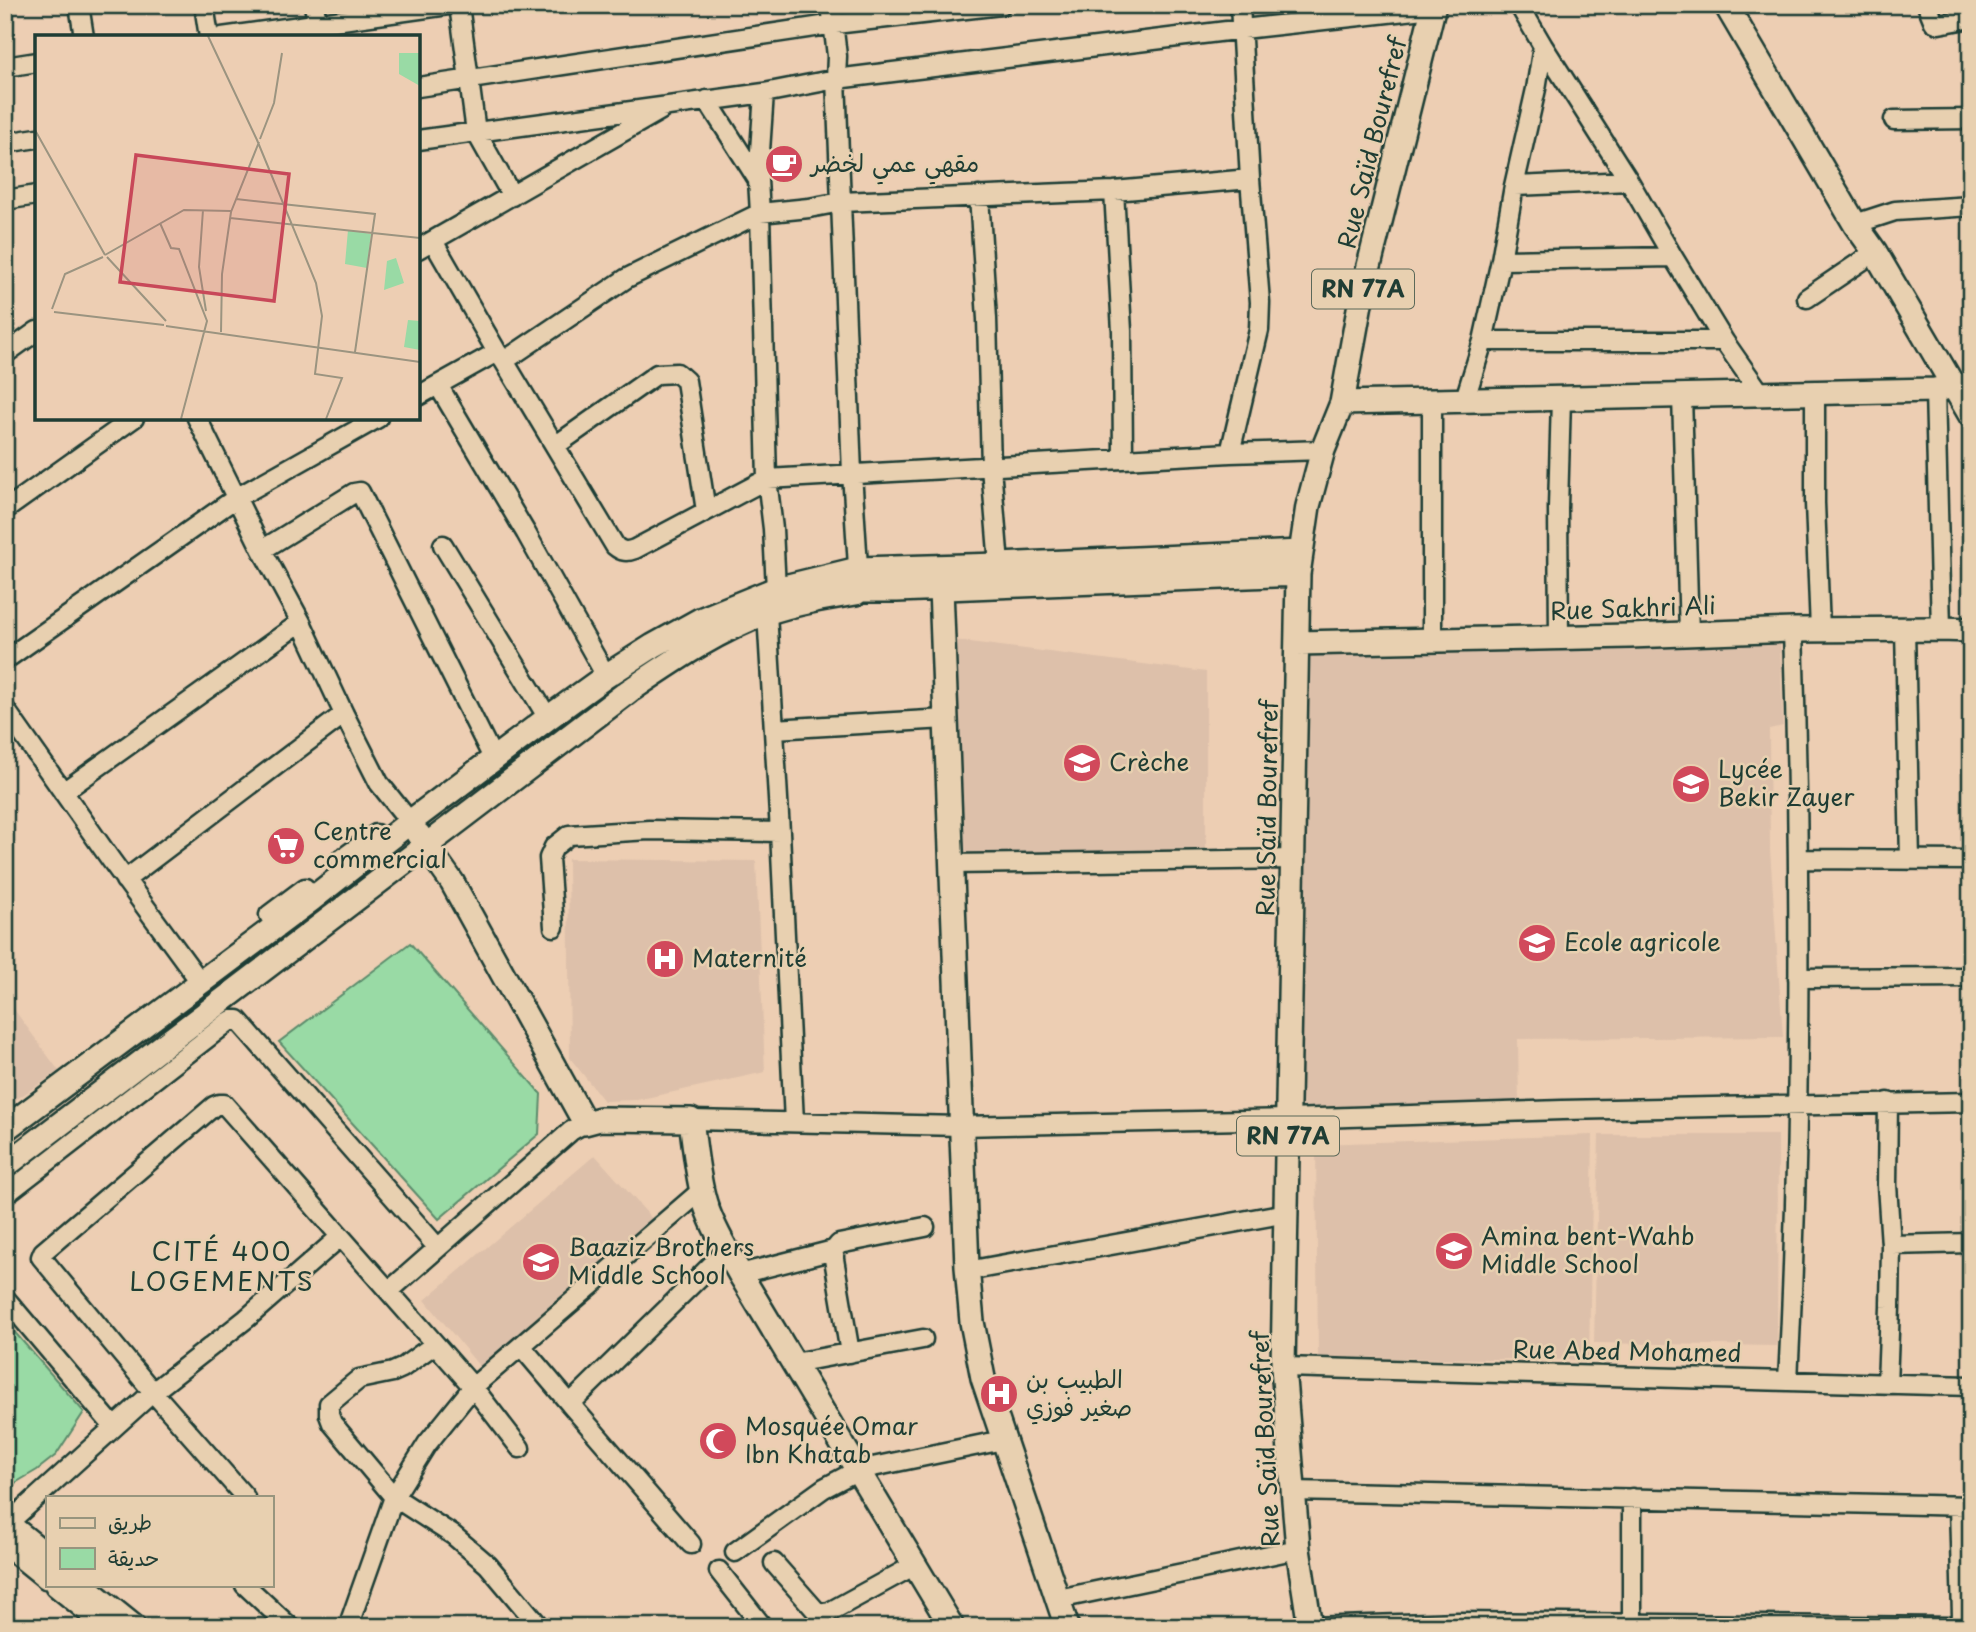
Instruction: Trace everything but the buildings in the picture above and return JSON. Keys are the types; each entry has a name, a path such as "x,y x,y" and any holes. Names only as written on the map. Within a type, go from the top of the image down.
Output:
{"main road":[{"path":"1726,5 1971,415"},
{"name":"Rue Saïd Bourefref","path":"1310,1627 1298,1549 1283,1367 1299,563 1308,506 1323,450 1342,403 1361,298 1434,7"},
{"path":"1342,403 1953,388"},
{"path":"5,1129 548,718 606,676 700,620 776,589 999,565 1299,563"},
{"path":"859,579 941,588 1299,563"},
{"path":"5,1166 629,691 717,635 767,613 812,600 856,593 859,579"},
{"path":"941,588 967,1271 972,1322 983,1378 1067,1627"},
{"name":"Rue Sakhri Ali","path":"1297,643 1559,638 1793,629 1971,630"},
{"path":"410,822 452,882 585,1123 600,1119 691,1121 702,1190 716,1231 952,1627"},
{"path":"6,1528 46,1555"},
{"path":"6,1528 46,1576"},
{"path":"59,1586 120,1625"},
{"path":"83,1586 120,1625"}],"street":[{"path":"79,5 84,35"},
{"path":"204,5 209,35"},
{"path":"230,35 315,14 448,5"},
{"path":"459,5 476,132 512,196"},
{"path":"831,5 837,56 852,473 859,579"},
{"path":"420,87 835,24 1001,5"},
{"path":"1230,453 1259,330 1261,302 1250,179 1240,5"},
{"path":"1927,5 1934,22 1939,24 1966,15"},
{"path":"420,141 764,93 836,79 1434,7"},
{"path":"1526,8 1543,46 1629,181 1724,341 1761,394"},
{"path":"1465,399 1483,341 1501,260 1543,46"},
{"path":"5,67 35,62"},
{"path":"764,93 758,180 767,479 776,589"},
{"path":"707,100 758,180"},
{"path":"668,106 425,245 500,356 615,546 621,551 635,549 767,479 1123,458 1323,450"},
{"path":"1894,120 1971,119"},
{"path":"5,142 35,138"},
{"path":"420,395 500,356 627,278 760,213 841,202 1114,191 1250,179"},
{"path":"1514,186 1629,181"},
{"path":"1114,191 1122,331 1123,458"},
{"path":"5,200 35,195"},
{"path":"979,196 987,319 991,467 999,565"},
{"path":"1855,223 1895,211 1971,206"},
{"path":"1807,298 1875,252"},
{"path":"1501,260 1673,257"},
{"path":"5,354 35,332"},
{"path":"1483,341 1724,341"},
{"path":"555,446 657,374 677,373 686,381 706,511"},
{"path":"438,385 526,533 606,676"},
{"path":"1941,629 1953,388"},
{"path":"1815,393 1815,503 1820,630"},
{"path":"1682,396 1689,634"},
{"path":"1559,638 1561,398"},
{"path":"1432,402 1432,641"},
{"path":"5,510 131,420"},
{"path":"198,420 379,783 410,822"},
{"path":"5,660 236,498 374,420"},
{"path":"262,550 354,493 360,492 494,760"},
{"path":"443,545 548,718"},
{"path":"767,613 794,1122"},
{"path":"63,792 301,622"},
{"path":"1788,1381 1798,1105 1798,859 1793,629"},
{"path":"1905,629 1910,860"},
{"path":"5,709 125,880 201,982"},
{"path":"125,880 344,714"},
{"path":"774,729 946,719"},
{"path":"554,927 549,858 554,847 569,835 649,830 780,832"},
{"path":"951,864 1293,859"},
{"path":"1798,859 1971,860"},
{"path":"1798,978 1971,977"},
{"path":"5,1195 227,1023 238,1020 438,1248"},
{"path":"1887,1384 1891,1245 1887,1185 1888,1102"},
{"path":"691,1121 961,1126 1971,1102"},
{"path":"244,1496 41,1257 43,1252 219,1104 223,1104 435,1343 520,1448"},
{"path":"389,1291 571,1130 585,1123"},
{"path":"348,1627 394,1497 427,1444 473,1387 702,1190"},
{"path":"967,1271 1287,1213"},
{"path":"740,1274 834,1250 839,1244 925,1227"},
{"path":"6,1528 153,1392 246,1319 340,1237"},
{"path":"1891,1245 1971,1243"},
{"path":"570,1404 727,1250"},
{"path":"834,1250 850,1353"},
{"path":"5,1298 114,1427"},
{"path":"794,1363 923,1339"},
{"path":"435,1343 402,1368 359,1379 329,1404 329,1415 332,1423 394,1497 453,1535 488,1565 534,1624"},
{"path":"521,1346 691,1544"},
{"name":"Rue Abed Mohamed","path":"1283,1367 1971,1386"},
{"path":"735,1552 824,1488 858,1470 1003,1440"},
{"path":"1292,1491 1965,1506 1962,1616 1960,1624 1950,1627 1458,1622 1310,1627"},
{"path":"1632,1498 1632,1625"},
{"path":"1058,1599 1298,1549"},
{"path":"774,1563 818,1613 831,1611 915,1565"},
{"path":"719,1571 763,1627"},
{"path":"246,1586 290,1627"}],"shaded area":[{"name":"Ecole agricole","path":"1780,639 1783,726 1769,729 1770,850 1783,1037 1518,1039 1519,1104 1293,1107 1304,652"},
{"name":"Crèche","path":"954,640 1206,672 1206,853 961,858"},
{"name":"Maternité","path":"568,859 756,861 765,1072 637,1100 604,1101 570,1058"},
{"path":"5,997 59,1071 5,1107"},
{"name":"Amina bent-Wahb Middle School","path":"1593,1135 1589,1360 1318,1357 1316,1144"},
{"path":"1599,1135 1778,1135 1777,1346 1594,1343"},
{"name":"Baaziz Brothers Middle School","path":"595,1155 656,1223 484,1372 425,1300"}],"green space":[{"path":"410,943 541,1094 539,1134 439,1219 279,1042"},
{"path":"5,1321 84,1412 56,1455 5,1489"}],"place":[{"name":"مقهي عمي لخضر","path":"784,164"},
{"name":"Crèche","path":"1082,763"},
{"name":"Lycée Bekir Zayer","path":"1691,784"},
{"name":"Centre commercial","path":"286,846"},
{"name":"Ecole agricole","path":"1537,943"},
{"name":"Maternité","path":"665,959"},
{"name":"Amina bent-Wahb Middle School","path":"1454,1251"},
{"name":"Baaziz Brothers Middle School","path":"541,1262"},
{"name":"الطبيب بن صغير فوزي","path":"999,1394"},
{"name":"Mosquée Omar Ibn Khatab","path":"718,1441"}],"district":[{"name":"CITÉ 400 LOGEMENTS","path":"222,1267"}]}
